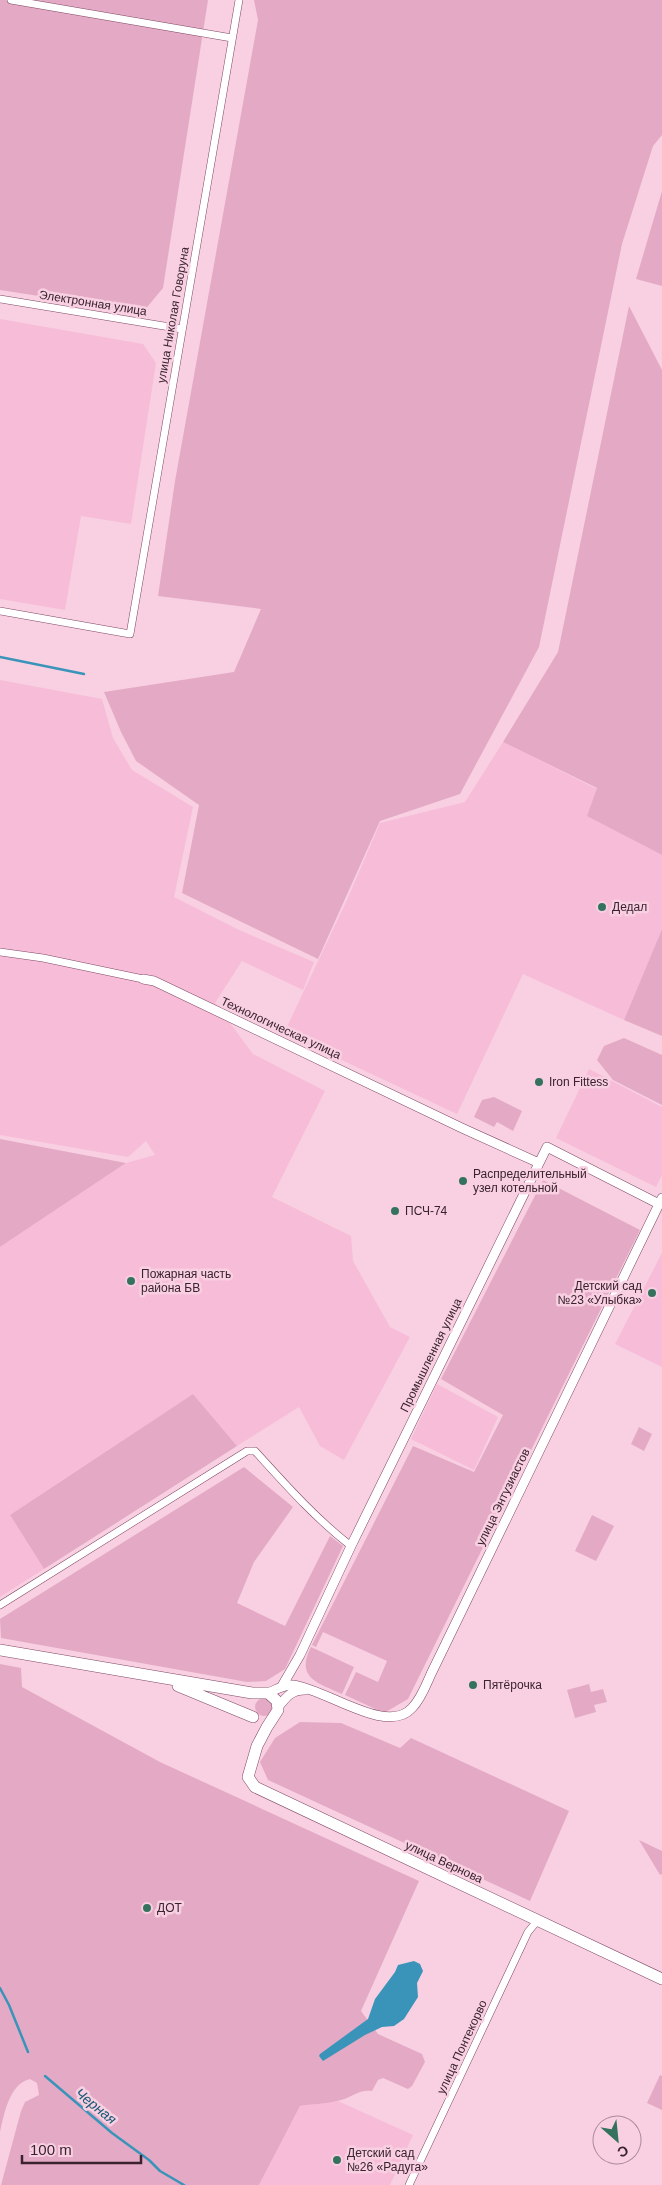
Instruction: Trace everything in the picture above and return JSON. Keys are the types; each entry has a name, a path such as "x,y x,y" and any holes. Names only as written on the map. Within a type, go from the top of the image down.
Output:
{"main road":[{"path":"0,1650 160,1678 264,1693 274,1696 279,1706 277,1714 271,1720 262,1722 160,1678"},
{"path":"255,1718 249,1708 250,1701 264,1693"},
{"name":"улица Вернова","path":"255,1718 259,1732 257,1746 249,1771 250,1782 255,1787 662,1979"},
{"name":"улица Вернова","path":"257,1746 271,1720"}],"street":[{"path":"11,0 232,38"},
{"name":"улица Николая Говоруна","path":"0,614 130,634 239,0"},
{"name":"Электронная улица","path":"0,299 182,329"},
{"name":"Технологическая улица","path":"0,952 43,958 154,982 539,1163"},
{"name":"Промышленная улица","path":"282,1686 300,1655 547,1147 661,1203"},
{"name":"улица Энтузиастов","path":"264,1693 282,1686 292,1685 312,1689 369,1714 385,1718 398,1717 412,1710 428,1682 661,1203"},
{"path":"0,1605 247,1451 255,1451 299,1500 328,1528 352,1546"},
{"path":"279,1706 288,1694 294,1691 312,1689"},
{"name":"улица Понтекорво","path":"408,2185 528,1932 538,1920"}],"shaded area":[{"path":"0,0 208,0 163,288 143,312 0,290"},
{"path":"254,0 662,0 662,135 653,146 622,244 539,647 460,794 380,821 318,959 182,893 199,805 136,761 104,692 234,672 261,609 158,596 175,481 258,20"},
{"path":"662,191 662,286 636,279"},
{"path":"629,306 662,370 662,855 587,816 597,788 503,742 558,652"},
{"path":"0,319 143,344 156,363 131,524 81,516 65,610 0,599"},
{"path":"0,680 102,699 113,738 132,770 193,807 174,897 239,930 314,962 303,990 242,961 215,1003 253,1054 325,1091 272,1197 351,1236 353,1261 390,1327 410,1337 344,1460 320,1446 299,1407 237,1446 193,1394 10,1515 44,1569 0,1597 0,1247 126,1163 155,1155 146,1141 128,1157 0,1135"},
{"path":"503,742 597,789 588,816 662,855 662,929 624,1020 523,974 457,1114 284,1033 347,900 380,823 465,802"},
{"path":"662,929 662,1036 624,1020"},
{"path":"624,1038 662,1055 662,1105 613,1080 597,1060 604,1046"},
{"path":"589,1069 662,1107 662,1175 656,1187 556,1138"},
{"path":"494,1097 522,1111 513,1131 497,1122 494,1127 474,1117 482,1100"},
{"path":"0,1139 126,1163 0,1247"},
{"path":"543,1180 640,1230 408,1699 384,1713 345,1695 356,1672 378,1682 387,1661 323,1632 316,1647 312,1645 413,1446 474,1472 503,1415 441,1379"},
{"name":"Детский сад №23 «Улыбка»","path":"662,1253 662,1367 615,1344"},
{"path":"437,1384 498,1417 474,1470 411,1439"},
{"path":"193,1394 237,1446 44,1569 10,1515"},
{"path":"639,1427 652,1434 644,1451 631,1444"},
{"path":"244,1467 293,1507 254,1562 237,1603 285,1626 330,1536 343,1546 285,1669 266,1681 247,1682 1,1638 0,1619"},
{"path":"592,1515 614,1526 596,1561 575,1551"},
{"path":"311,1647 354,1667 342,1694 317,1682 307,1673 307,1657"},
{"path":"0,1664 21,1668 22,1687 160,1762 419,1881 361,2011 378,2034 422,2054 425,2062 412,2086 408,2089 383,2078 378,2080 372,2091 362,2091 342,2100 300,2106 259,2185 1,2185 21,2111 25,2102 39,2095 37,2083 30,2079 17,2087 12,2093 3,2117 0,2132"},
{"path":"589,1684 591,1692 603,1689 607,1702 594,1705 596,1712 575,1718 567,1690"},
{"path":"264,1698 270,1701 273,1707 270,1713 264,1716 258,1713 255,1707 258,1701"},
{"path":"300,1722 341,1723 400,1748 411,1738 569,1811 530,1901 268,1780 260,1762 275,1738"},
{"path":"639,1840 662,1851 662,1874 660,1875"},
{"path":"660,2075 662,2076 662,2110 647,2103"},
{"name":"Детский сад №26 «Радуга»","path":"338,2101 413,2135 390,2185 259,2185 300,2106"}],"water":[{"path":"414,1961 420,1964 423,1971 417,1983 418,1997 404,2019 394,2026 382,2027 365,2035 323,2061 319,2056 320,2054 368,2019 375,1999 398,1965"}],"waterway":[{"path":"0,657 84,674"},
{"name":"Черная","path":"0,1988 28,2052"},
{"name":"Черная","path":"45,2076 160,2171 184,2185"}],"place":[{"name":"Дедал","path":"602,907"},
{"name":"Iron Fittess","path":"539,1082"},
{"name":"Распределительный узел котельной","path":"463,1181"},
{"name":"ПСЧ-74","path":"395,1211"},
{"name":"Пожарная часть района БВ","path":"131,1281"},
{"name":"Детский сад №23 «Улыбка»","path":"652,1293"},
{"name":"Пятёрочка","path":"473,1685"},
{"name":"ДОТ","path":"147,1908"},
{"name":"Детский сад №26 «Радуга»","path":"337,2160"}]}
